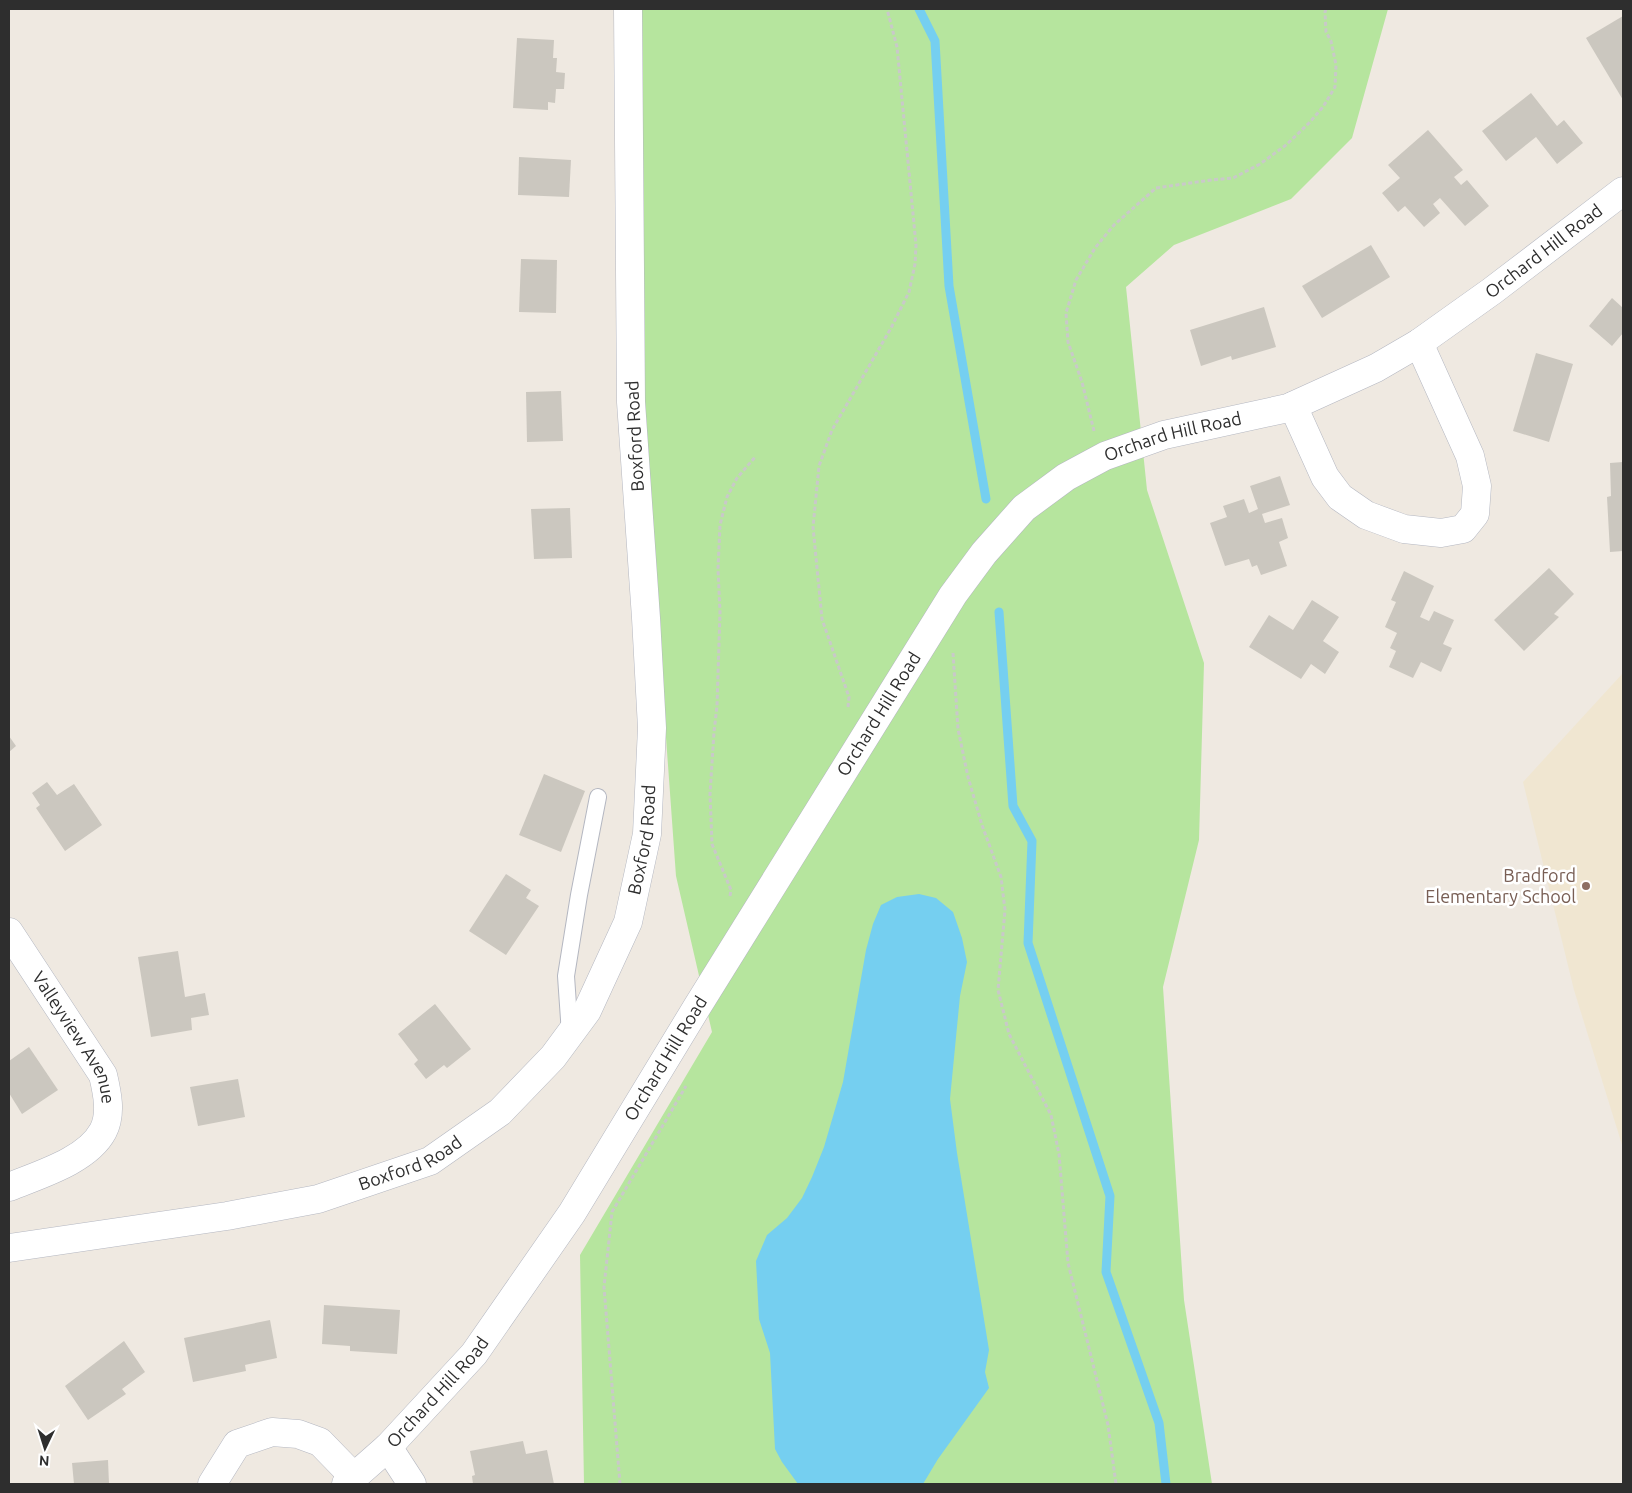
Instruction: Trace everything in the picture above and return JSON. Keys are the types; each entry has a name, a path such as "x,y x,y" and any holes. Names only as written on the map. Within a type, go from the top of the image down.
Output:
{"street":[{"name":"Boxford Road","path":"9,1248 227,1216 318,1199 430,1161 500,1112 553,1057 587,1011 628,922 647,834 652,728 631,402 628,9"},
{"name":"Orchard Hill Road","path":"350,1481 388,1447 474,1354 572,1213 953,595 984,553 1024,508 1066,477 1105,456 1164,435 1293,406 1376,368 1419,343 1492,292 1623,191"},
{"path":"1293,406 1325,477 1340,497 1366,516 1404,529 1441,533 1463,529 1475,514 1477,486 1470,456 1419,343"},
{"name":"Valleyview Avenue","path":"9,932 103,1074 108,1094 107,1116 103,1131 87,1151 58,1167 9,1187"},
{"path":"212,1484 237,1444 272,1432 298,1434 320,1442 350,1481"},
{"path":"388,1447 412,1484"}],"lane":[{"path":"570,1034 566,976 598,797"}],"path":[{"path":"847,716 849,698 822,619 813,527 819,466 832,430 891,328 908,292 915,264 916,245 897,47 887,9"},
{"path":"1096,437 1082,382 1068,342 1066,313 1076,280 1095,248 1114,225 1156,188 1233,178 1260,164 1286,145 1324,107 1335,87 1336,66 1331,40 1326,32 1326,9"},
{"path":"730,900 731,890 712,844 710,804 717,706 720,525 727,497 737,478 756,456"},
{"path":"952,648 958,729 968,777 982,825 1001,877 1005,910 998,990 1009,1034 1051,1115 1059,1154 1068,1263 1108,1425 1116,1484"},
{"path":"620,1484 604,1287 612,1212 690,1079"}],"shaded area":[{"name":"Bradford Elementary School","path":"1623,673 1623,1148 1574,990 1523,782"}],"green space":[{"path":"640,9 1388,9 1352,138 1291,199 1174,245 1126,287 1147,490 1204,663 1199,840 1163,987 1184,1300 1212,1484 584,1484 580,1255 712,1032 676,876 662,682 641,453"}],"water":[{"path":"919,894 936,898 953,912 962,938 967,962 960,996 950,1099 989,1350 985,1372 989,1388 938,1459 923,1484 798,1484 775,1449 770,1353 759,1319 756,1261 767,1235 787,1218 802,1198 824,1147 843,1082 866,950 873,924 881,905 897,897"}],"building":[{"path":"1623,16 1623,100 1586,38"},
{"path":"517,38 554,40 553,58 557,58 556,72 565,73 564,89 556,89 555,103 548,102 548,110 513,108"},
{"path":"1531,93 1557,126 1564,120 1583,143 1557,164 1536,137 1506,161 1482,131"},
{"path":"1428,130 1463,170 1454,177 1461,185 1467,180 1489,206 1465,226 1440,198 1433,204 1440,213 1424,227 1405,206 1398,212 1382,193 1400,178 1388,165"},
{"path":"519,157 571,160 569,197 518,195"},
{"path":"1371,245 1390,277 1322,318 1302,286"},
{"path":"521,259 557,260 556,313 519,312"},
{"path":"1612,298 1623,308 1623,333 1612,346 1589,326"},
{"path":"1264,307 1276,347 1232,360 1231,356 1201,366 1190,330"},
{"path":"1536,353 1573,364 1549,442 1513,431"},
{"path":"561,391 563,441 527,442 526,392"},
{"path":"1623,462 1623,551 1610,552 1607,497 1611,496 1610,463"},
{"path":"1280,476 1290,505 1262,514 1265,523 1282,518 1288,538 1279,542 1287,566 1261,575 1257,565 1252,567 1249,559 1225,566 1210,523 1227,517 1223,506 1244,499 1249,513 1258,509 1250,486"},
{"path":"570,508 572,558 534,559 531,509"},
{"path":"1549,568 1574,594 1554,614 1559,617 1524,651 1494,620"},
{"path":"1404,571 1434,586 1420,617 1429,621 1434,611 1454,620 1443,644 1452,648 1441,672 1421,662 1413,678 1389,667 1396,651 1390,648 1397,633 1385,627 1396,602 1391,600"},
{"path":"1312,600 1339,617 1323,641 1339,652 1325,674 1311,664 1301,679 1249,647 1269,615 1293,630"},
{"path":"9,736 16,746 9,752"},
{"path":"544,774 585,791 561,852 519,835"},
{"path":"47,782 57,795 74,784 102,825 65,851 36,808 40,805 32,793"},
{"path":"506,874 531,890 526,898 539,906 506,955 469,931"},
{"path":"178,951 185,997 205,993 209,1015 191,1018 192,1030 151,1037 138,957"},
{"path":"435,1004 471,1049 447,1068 444,1065 426,1079 414,1064 418,1060 398,1034"},
{"path":"29,1047 58,1090 22,1114 9,1093 9,1061"},
{"path":"238,1079 245,1117 198,1126 190,1087"},
{"path":"324,1305 400,1310 397,1354 350,1351 350,1346 322,1344"},
{"path":"270,1320 277,1358 245,1365 246,1371 193,1382 184,1338"},
{"path":"124,1341 145,1372 122,1389 126,1394 88,1420 65,1386"},
{"path":"523,1441 526,1454 547,1450 554,1484 473,1484 472,1476 475,1475 470,1451"},
{"path":"108,1460 109,1484 74,1484 72,1463"}],"waterway":[{"path":"919,9 935,41 949,286 986,499"},
{"path":"999,612 1013,806 1032,841 1028,943 1110,1196 1106,1272 1159,1423 1166,1484"}],"place":[{"name":"Bradford Elementary School","path":"1586,886"}]}
